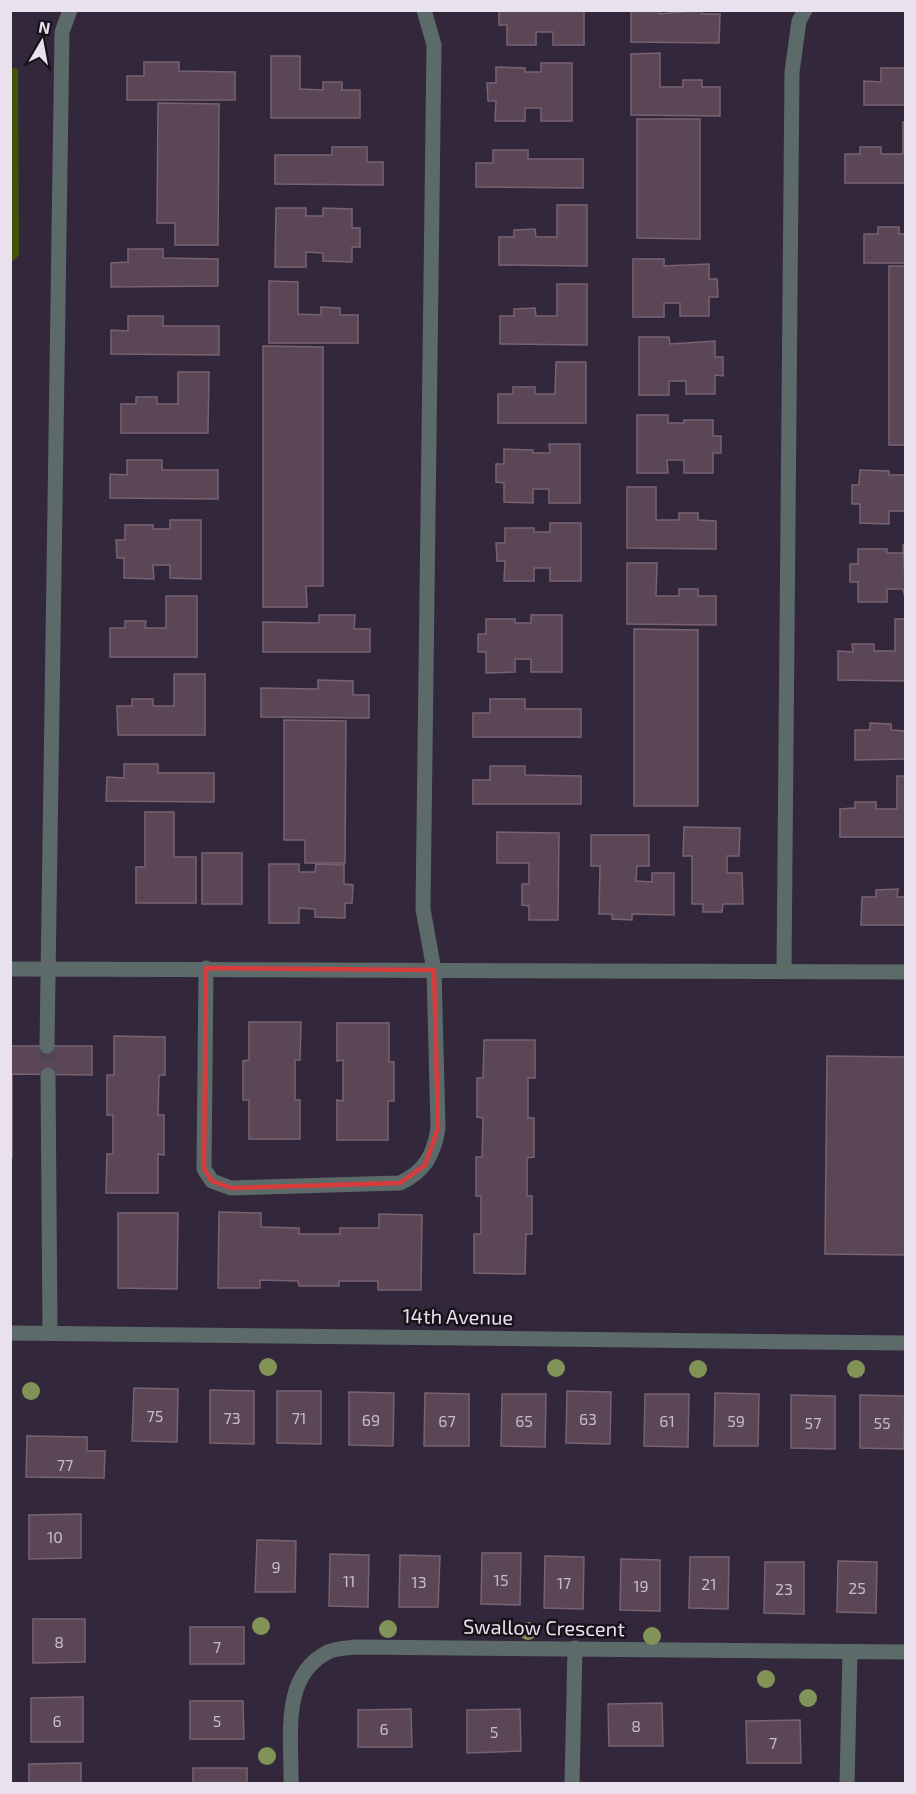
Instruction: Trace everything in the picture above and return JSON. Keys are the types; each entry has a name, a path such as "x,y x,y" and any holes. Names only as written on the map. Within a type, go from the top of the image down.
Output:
{"street":[{"path":"47,1046 61,56 62,32 70,10"},
{"path":"206,968 204,1169 212,1181 231,1188 400,1184 414,1177 425,1166 432,1154 438,1128 434,970 423,909 434,45 424,10"},
{"path":"784,970 792,72 799,21 805,10"},
{"path":"10,969 906,972"},
{"path":"48,1074 50,1332"},
{"name":"14th Avenue","path":"10,1333 906,1343"},
{"name":"Swallow Crescent","path":"291,1784 293,1695 300,1677 314,1661 331,1650 356,1647 906,1652"},
{"path":"572,1784 574,1648"},
{"path":"847,1784 850,1653"}],"highlighted area":[{"path":"206,968 434,970 438,1128 425,1165 400,1183 231,1188 212,1181 204,1169"}],"green space":[{"path":"11,68 18,69 19,255 12,262"}],"building":[{"path":"499,10 584,10 584,45 553,45 553,32 536,32 536,45 507,45 507,25 499,25"},
{"path":"631,10 660,10 660,14 702,10 702,14 720,14 719,43 631,42"},
{"path":"660,53 660,87 683,87 683,80 702,80 702,87 720,87 720,116 631,115 631,54"},
{"path":"271,56 300,56 300,89 323,90 323,82 342,82 342,90 360,90 360,118 271,118"},
{"path":"144,62 179,62 179,71 235,72 235,100 127,100 127,76 144,76"},
{"path":"541,63 572,63 572,121 541,121 541,108 525,108 525,121 495,121 496,101 488,101 487,83 496,83 496,67 525,68 525,72 541,72"},
{"path":"881,68 906,68 906,105 864,105 864,81 881,82"},
{"path":"158,103 219,104 218,245 175,245 175,223 157,223"},
{"path":"637,119 700,119 700,239 637,238"},
{"path":"903,122 906,122 906,183 845,183 845,154 860,154 860,147 881,147 881,154 903,154"},
{"path":"332,147 367,147 367,162 383,162 383,185 275,184 275,155 332,155"},
{"path":"493,150 528,150 528,159 583,159 583,188 476,187 476,163 493,163"},
{"path":"557,205 587,205 587,266 499,265 499,237 514,237 514,230 535,229 536,237 557,237"},
{"path":"276,208 306,208 306,216 323,216 323,208 352,209 352,228 360,228 360,247 352,247 352,262 323,261 323,253 306,252 306,267 275,267"},
{"path":"878,227 899,227 899,234 906,234 906,263 864,263 864,234 878,234"},
{"path":"128,249 163,249 163,258 218,259 218,286 111,287 111,263 128,262"},
{"path":"633,259 664,259 664,266 709,264 709,279 717,279 718,297 709,297 709,316 680,316 680,303 664,303 664,317 633,317"},
{"path":"889,266 906,266 906,445 889,445"},
{"path":"269,281 298,282 298,314 321,315 321,307 340,308 340,315 358,315 358,343 269,343"},
{"path":"557,284 587,284 587,345 500,344 500,316 514,316 514,309 535,308 536,316 557,316"},
{"path":"128,316 163,316 163,326 219,326 219,355 111,354 111,330 128,331"},
{"path":"639,337 669,337 670,344 715,341 715,357 723,357 723,376 715,375 715,394 686,394 686,381 669,381 669,395 639,395"},
{"path":"263,346 323,347 323,586 306,586 307,607 263,607"},
{"path":"556,362 586,362 586,423 498,423 498,394 513,394 513,387 535,387 535,394 555,394"},
{"path":"178,372 209,372 208,433 121,433 121,404 136,404 136,397 157,397 157,404 178,404"},
{"path":"637,415 668,415 668,423 684,423 684,420 713,420 713,436 721,436 721,453 713,453 713,473 684,473 684,460 667,460 668,473 637,473"},
{"path":"549,444 580,444 580,503 549,503 549,489 533,489 533,503 504,502 504,483 496,482 496,464 504,464 504,449 550,453"},
{"path":"127,460 162,460 162,470 218,470 218,499 110,498 110,474 127,475"},
{"path":"905,466 906,524 905,511 889,511 889,524 860,523 860,504 852,504 852,485 859,485 860,470 889,471 889,475 905,475"},
{"path":"627,487 656,487 656,520 679,520 679,513 698,513 698,520 716,521 716,549 627,548"},
{"path":"170,520 201,520 201,579 170,578 170,565 153,565 154,579 124,578 124,558 117,558 116,540 125,540 125,525 153,525 153,529 170,529"},
{"path":"550,523 581,523 581,581 550,581 550,568 534,568 534,581 504,581 505,561 497,561 496,543 505,543 505,528 534,528 534,532 550,532"},
{"path":"858,549 887,549 887,553 903,553 906,602 903,589 887,589 887,602 858,602 858,582 850,582 850,564 858,564"},
{"path":"627,563 657,563 656,596 679,596 679,589 698,589 698,596 716,596 716,625 627,624"},
{"path":"166,596 197,596 197,657 110,657 110,628 125,628 125,621 146,621 145,628 166,628"},
{"path":"319,615 355,615 354,629 370,629 370,652 263,652 263,622 319,623"},
{"path":"531,615 562,615 562,672 531,672 531,659 515,659 515,672 486,673 486,652 478,652 478,634 486,634 486,619 515,619 515,623 531,623"},
{"path":"895,619 906,619 906,681 838,680 838,651 853,652 852,644 874,644 874,651 895,651"},
{"path":"634,629 698,630 698,806 634,806"},
{"path":"174,674 205,674 205,735 118,735 117,706 132,706 132,699 153,699 153,706 174,706"},
{"path":"318,680 353,681 353,695 369,695 369,718 261,717 261,688 318,689"},
{"path":"490,699 525,699 525,709 581,709 581,737 473,737 473,713 490,713"},
{"path":"284,720 346,721 345,863 305,863 305,840 284,840"},
{"path":"870,723 891,724 891,730 906,731 906,759 855,760 855,730 870,730"},
{"path":"124,764 158,764 158,773 214,773 214,802 106,801 107,777 124,778"},
{"path":"490,766 525,766 525,775 581,776 581,804 473,804 473,780 490,780"},
{"path":"897,776 906,776 906,837 840,837 840,809 855,808 855,802 876,802 876,809 897,809"},
{"path":"145,812 174,812 174,857 196,857 196,903 136,903 136,867 145,867"},
{"path":"684,827 740,828 739,856 727,856 727,873 742,873 743,904 723,904 722,912 703,912 703,904 692,904 692,856 683,856"},
{"path":"497,832 559,833 558,920 529,920 529,906 522,905 522,884 529,884 529,863 497,863"},
{"path":"591,835 649,835 649,866 637,866 636,881 652,882 652,873 674,873 674,915 632,914 632,920 612,919 612,914 599,914 600,866 591,866"},
{"path":"202,853 242,853 242,904 202,904"},
{"path":"269,864 299,864 299,872 315,872 316,864 344,865 344,884 353,885 352,903 345,903 345,918 315,917 315,909 299,908 299,923 269,923"},
{"path":"898,889 897,897 906,897 906,925 861,925 862,897 876,897 876,890"},
{"path":"249,1022 301,1022 300,1060 295,1060 295,1100 300,1100 300,1139 249,1139 249,1100 243,1100 243,1061 249,1060"},
{"path":"337,1023 389,1023 389,1062 394,1062 394,1101 388,1101 388,1140 337,1140 337,1100 343,1101 343,1060 337,1061"},
{"path":"114,1036 165,1037 165,1075 159,1075 158,1115 164,1115 164,1155 158,1154 158,1193 106,1193 107,1154 113,1154 113,1115 107,1115 107,1075 114,1075"},
{"path":"484,1040 535,1040 535,1078 528,1078 528,1118 534,1118 534,1157 527,1158 527,1196 532,1196 532,1234 526,1234 525,1274 474,1273 474,1234 481,1234 481,1196 476,1196 476,1157 482,1157 483,1118 477,1117 477,1078 483,1078"},
{"path":"10,1046 92,1046 92,1075 12,1074 12,1159"},
{"path":"827,1056 906,1057 906,1255 825,1254"},
{"path":"219,1212 261,1213 261,1227 299,1228 299,1234 340,1234 340,1228 379,1228 379,1214 422,1215 421,1290 378,1290 378,1281 339,1281 339,1286 299,1286 298,1281 260,1280 260,1288 218,1288"},
{"path":"118,1213 178,1213 177,1289 118,1288"},
{"path":"134,1388 178,1389 177,1442 132,1441"},
{"path":"210,1390 254,1391 254,1444 210,1443"},
{"path":"277,1391 321,1391 321,1444 277,1443"},
{"path":"567,1391 611,1392 610,1444 566,1443"},
{"path":"349,1392 394,1393 393,1446 349,1445"},
{"path":"425,1393 469,1394 469,1446 424,1446"},
{"path":"715,1393 759,1394 758,1446 714,1446"},
{"path":"502,1394 546,1394 545,1447 501,1446"},
{"path":"645,1394 689,1394 688,1447 644,1446"},
{"path":"791,1395 835,1396 835,1449 791,1448"},
{"path":"860,1395 905,1396 904,1449 860,1448"},
{"path":"27,1436 87,1437 87,1451 105,1451 104,1478 26,1477"},
{"path":"81,1514 81,1558 29,1559 29,1515"},
{"path":"257,1540 296,1541 295,1592 255,1592"},
{"path":"482,1553 521,1553 520,1605 481,1604"},
{"path":"330,1554 369,1555 368,1607 329,1606"},
{"path":"400,1555 440,1556 438,1607 399,1607"},
{"path":"545,1556 584,1557 583,1609 544,1608"},
{"path":"690,1557 729,1557 728,1609 689,1608"},
{"path":"621,1559 660,1560 660,1611 620,1610"},
{"path":"838,1561 877,1562 876,1613 837,1612"},
{"path":"765,1562 804,1562 804,1614 764,1613"},
{"path":"33,1619 85,1619 85,1662 33,1663"},
{"path":"190,1627 244,1627 244,1664 190,1664"},
{"path":"83,1697 83,1742 31,1742 31,1698"},
{"path":"190,1701 243,1701 244,1739 190,1739"},
{"path":"662,1703 663,1746 609,1746 608,1704"},
{"path":"411,1709 412,1747 358,1747 358,1710"},
{"path":"520,1709 521,1751 467,1753 467,1710"},
{"path":"800,1720 801,1763 747,1763 746,1721"},
{"path":"81,1763 81,1784 29,1784 29,1764"},
{"path":"193,1768 247,1768 247,1784 193,1784"}],"tunnel":[{"path":"47,1046 48,1075"}]}
